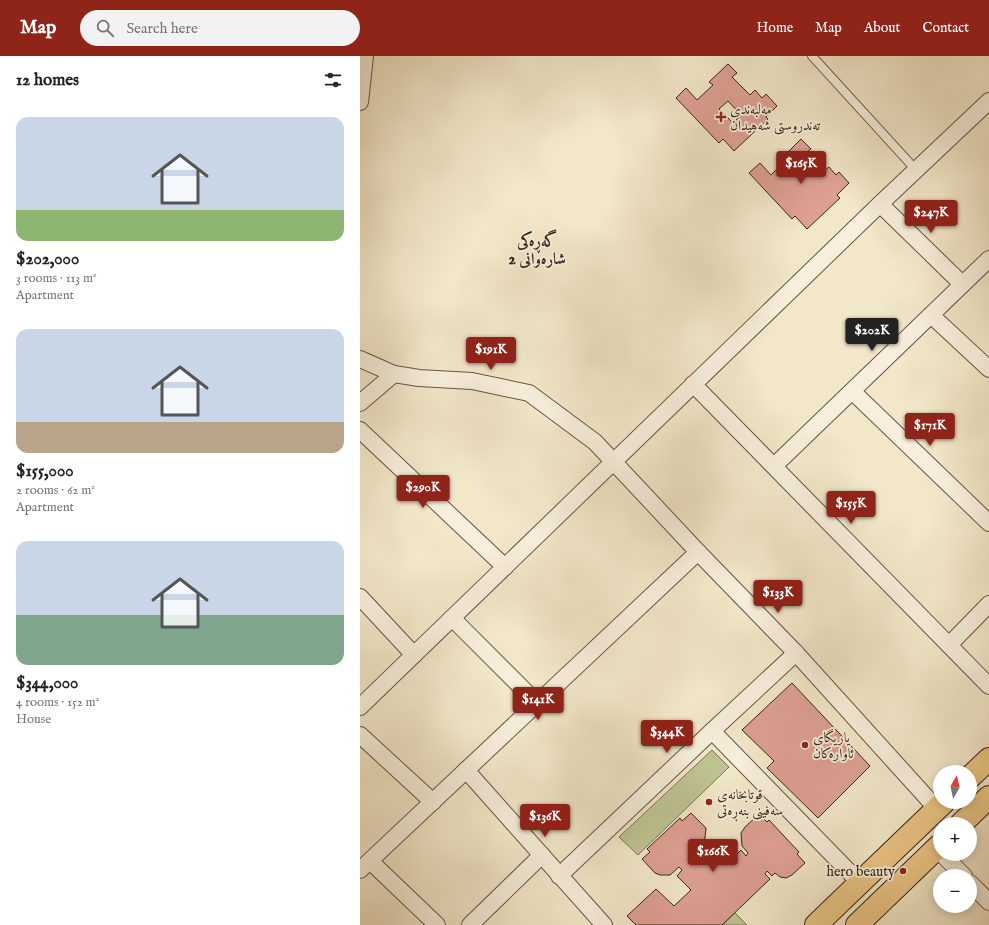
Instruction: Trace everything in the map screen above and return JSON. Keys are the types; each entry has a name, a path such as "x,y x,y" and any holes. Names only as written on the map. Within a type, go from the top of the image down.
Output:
{"main road":[{"path":"977,770 989,759"},
{"path":"968,817 989,797"},
{"path":"816,925 936,809"},
{"path":"857,925 933,856"}],"street":[{"path":"360,102 365,56"},
{"path":"360,707 880,204 989,102"},
{"path":"880,204 962,284"},
{"path":"774,466 989,259"},
{"path":"931,315 989,369"},
{"path":"360,359 394,374 419,378 472,381 529,393 595,442 933,798"},
{"path":"360,403 394,374"},
{"path":"693,384 989,686"},
{"path":"852,391 989,523"},
{"path":"360,430 505,567"},
{"path":"437,925 365,865 698,552"},
{"path":"360,597 414,654"},
{"path":"948,645 989,604"},
{"path":"452,618 537,703"},
{"path":"559,876 796,653"},
{"path":"712,731 860,882"},
{"path":"360,735 433,802"},
{"path":"466,770 604,925"},
{"path":"470,925 542,856"},
{"path":"950,861 958,869"},
{"path":"977,889 989,902"}],"lane":[{"path":"812,56 916,170"}],"green space":[{"path":"712,750 729,767 638,855 619,837"},
{"path":"735,913 747,925 722,925"}],"building":[{"path":"728,64 737,73 732,77 750,95 755,90 762,98 766,94 777,106 766,117 768,119 734,151 723,139 719,143 676,98 686,88 697,100 713,85 709,82","holes":["728,101 741,115 733,123 719,109"]},
{"path":"801,139 811,149 806,153 824,171 829,167 836,175 839,172 849,183 837,195 840,198 807,229 795,216 792,219 749,173 760,163 771,175 786,160 783,157"},
{"name":"یاریگای ئاوارەکان","path":"792,683 870,766 818,818 767,768 774,761 742,730"},
{"path":"691,813 706,828 705,838 701,843 703,845 697,851 701,854 707,849 719,862 725,856 730,861 741,850 746,856 748,853 742,846 741,833 745,827 759,814 767,822 769,820 799,852 797,854 805,863 792,875 786,878 780,877 775,873 772,876 767,871 765,874 770,879 722,925 636,925 627,916 656,889 674,906 691,890 677,876 682,870 679,867 670,875 660,875 655,873 642,859 650,852 647,849 680,818 682,821"}],"place":[{"name":"مەلبەندی تەندروستی شەهیدان","path":"721,117"},
{"name":"یاریگای ئاوارەکان","path":"805,745"},
{"name":"قوتابخانەی سەفینی بنەڕەتی","path":"709,802"},
{"name":"hero beauty","path":"903,871"}],"district":[{"name":"گەڕەکی شارەوانی 2","path":"537,249"}]}
